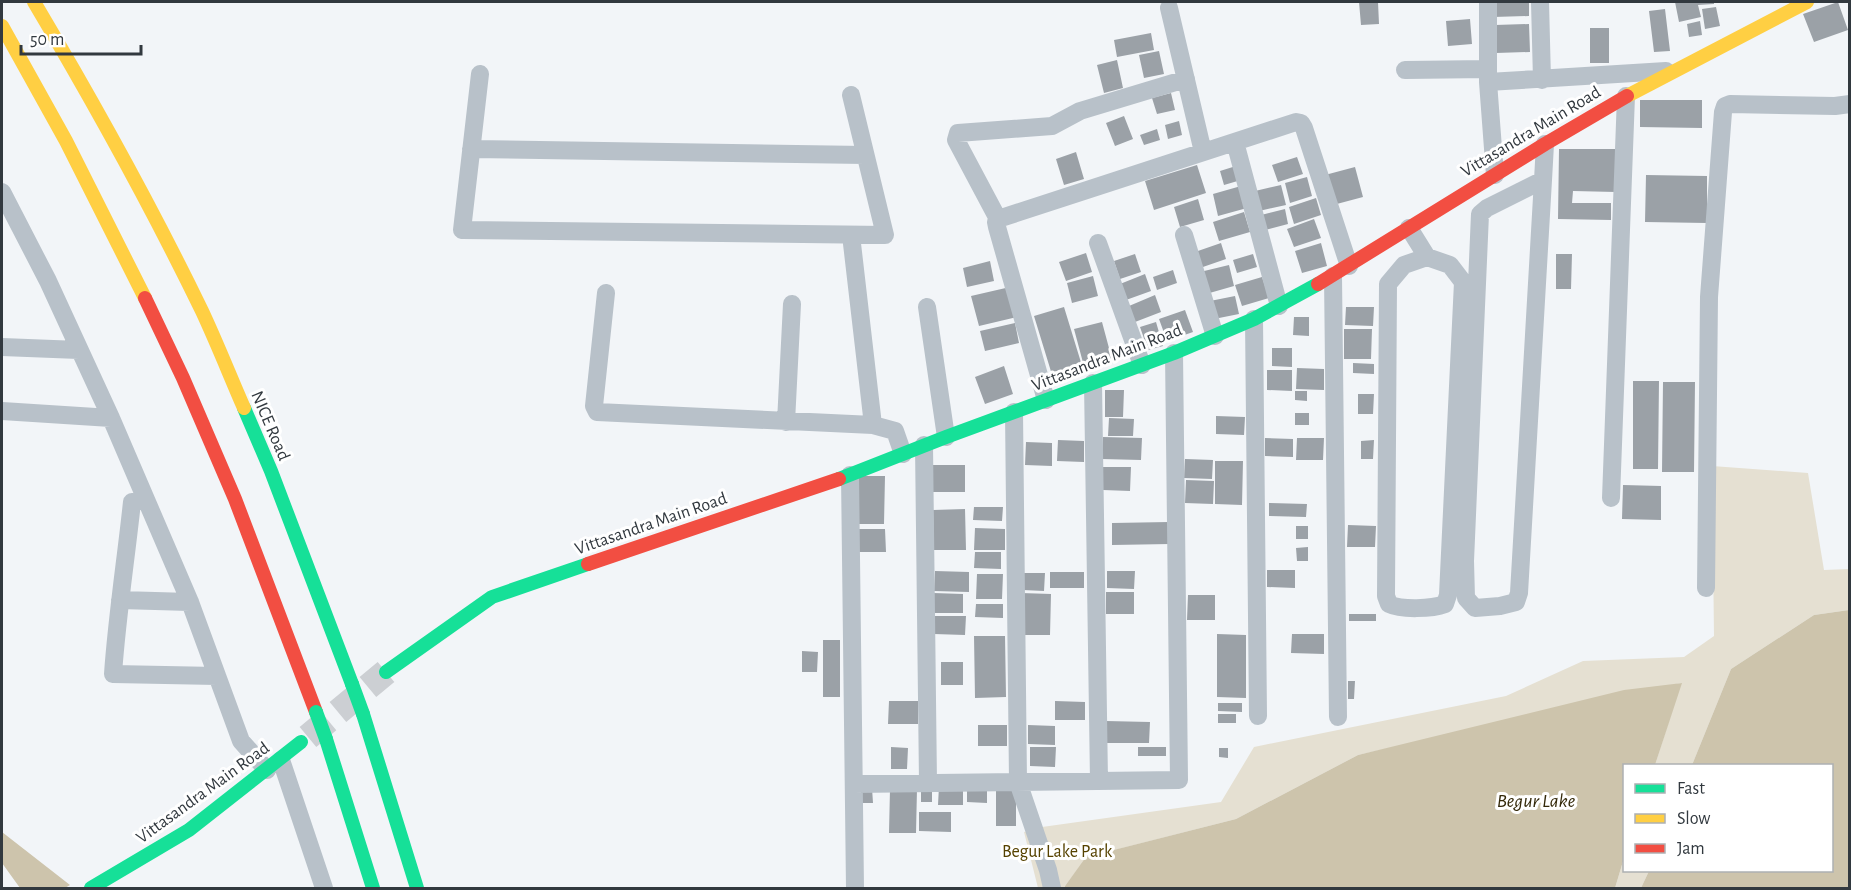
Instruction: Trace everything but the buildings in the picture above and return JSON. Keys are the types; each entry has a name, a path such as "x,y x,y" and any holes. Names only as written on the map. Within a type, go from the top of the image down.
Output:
{"main road":[{"name":"NICE Road","path":"34,2 78,76 203,313 271,471 352,684 417,888"},
{"name":"Vittasandra Main Road","path":"386,672 492,597 850,475 924,445 1174,353 1254,319 1333,276 1626,96 1807,2"},
{"path":"2,26 34,81 163,335 235,500 326,739 373,888"},
{"name":"Vittasandra Main Road","path":"91,888 189,830 302,742"}],"street":[{"path":"1488,2 1488,76 1495,175"},
{"path":"1540,2 1542,80"},
{"path":"1169,8 1203,152"},
{"path":"1405,70 1542,80 1672,71"},
{"path":"480,74 462,230 885,235 851,95"},
{"path":"999,219 956,140 958,133 1052,126 1080,111 1186,79"},
{"path":"1611,498 1626,96"},
{"path":"1706,588 1709,297 1723,112 1725,106 1730,104 1835,106 1850,104"},
{"path":"1046,400 997,227 996,222 999,219 1296,122 1301,123 1304,128 1349,266"},
{"path":"1235,142 1279,306"},
{"path":"1543,180 1487,208 1480,214 1465,561 1466,598 1475,608 1516,602 1519,593 1543,180 1545,144"},
{"path":"471,149 866,155"},
{"path":"2,192 48,280 111,418 190,602 241,741 274,765 324,888"},
{"path":"1409,228 1427,257 1450,265 1463,282 1448,595 1445,604 1437,607 1396,607 1389,604 1386,596 1388,284 1404,265 1427,257"},
{"path":"851,235 873,425"},
{"path":"1184,235 1215,336"},
{"path":"1098,243 1142,365"},
{"path":"1333,276 1338,717"},
{"path":"606,293 594,406 597,412 601,414 873,425 895,430 903,454"},
{"path":"786,422 792,304"},
{"path":"927,307 946,437"},
{"path":"1254,319 1258,717"},
{"path":"2,347 79,350"},
{"path":"854,784 1179,780 1174,353"},
{"path":"1094,383 1099,781"},
{"path":"2,411 111,418"},
{"path":"1014,412 1018,782 1052,888"},
{"path":"924,445 928,783"},
{"path":"850,475 855,888"},
{"path":"132,501 113,674 217,676"},
{"path":"120,600 190,602"}],"green space":[{"name":"Begur Lake Park","path":"1712,466 1808,473 1824,570 1849,569 1849,610 1814,615 1731,669 1692,764 1655,764 1681,683 1358,755 1236,819 1087,857 1065,888 1038,888 1024,832 1042,827 1221,802 1254,747 1506,696 1583,661 1684,657 1714,636"},
{"path":"1623,861 1623,872 1649,872 1641,888 1615,888"}],"water":[{"path":"1849,610 1849,888 1641,888 1649,872 1833,872 1833,764 1692,764 1731,669 1814,615"},
{"name":"Begur Lake","path":"1682,683 1655,764 1623,764 1623,861 1615,888 1065,888 1086,857 1236,819 1358,755 1624,690"},
{"path":"2,832 70,885 65,888 20,888 2,863"}],"tunnel":[{"path":"308,737 386,672"}],"traffic: fast":[{"path":"839,479 1174,353 1254,319 1318,284"},
{"path":"244,408 271,471 352,684"},
{"path":"386,672 492,597 588,564"},
{"path":"352,684 363,714"},
{"path":"316,712 326,739"},
{"path":"363,714 417,888"},
{"path":"326,739 373,888"},
{"path":"91,888 189,830 301,742"}],"traffic: slow":[{"path":"34,2 100,116 163,233 202,311 244,408"},
{"path":"1627,96 1807,2"},
{"path":"2,26 66,141 145,298"}],"traffic: jam":[{"path":"1318,284 1627,96"},
{"path":"145,298 183,378 235,499 316,712"},
{"path":"588,564 839,479"}]}
